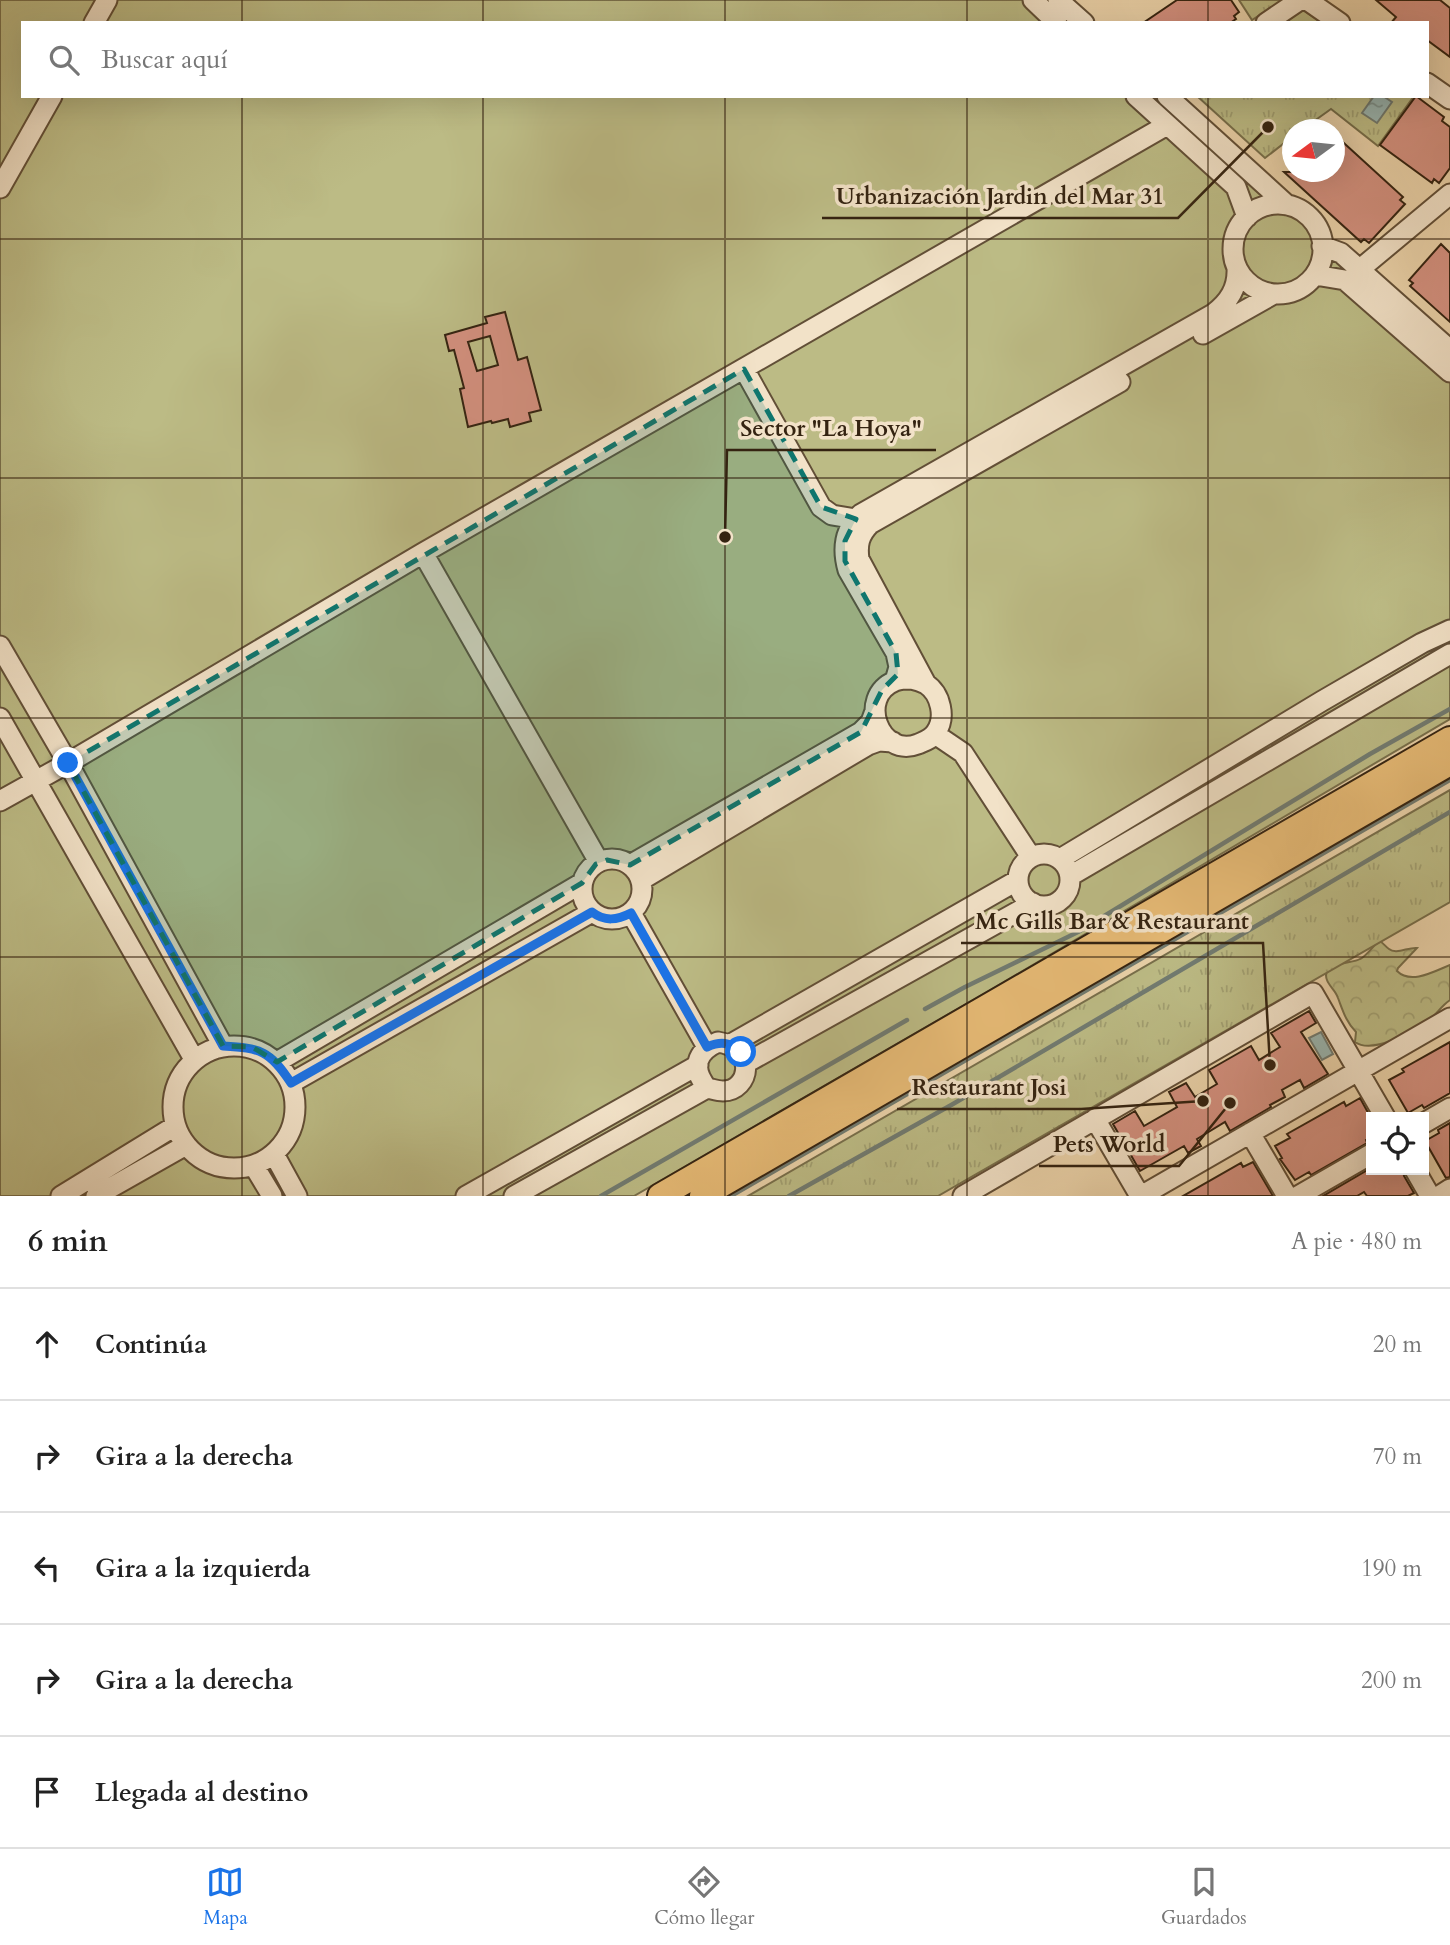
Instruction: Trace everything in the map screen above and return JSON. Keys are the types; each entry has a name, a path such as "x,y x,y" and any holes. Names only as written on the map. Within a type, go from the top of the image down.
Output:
{"main road":[{"path":"660,1196 1450,740"},
{"path":"702,1196 1450,763"}],"street":[{"path":"95,21 106,0"},
{"path":"1033,0 1055,21"},
{"path":"1058,0 1082,21"},
{"path":"1269,21 1300,0"},
{"path":"1307,0 1337,21"},
{"path":"1429,84 1450,99"},
{"path":"0,188 51,98"},
{"path":"1138,98 1236,187 1247,217"},
{"path":"1169,98 1287,205"},
{"path":"0,801 423,553 1167,125"},
{"path":"1359,270 1450,194"},
{"path":"895,681 899,667 896,653 845,561 845,541 856,519 1213,314 1231,296 1237,278 1233,252 1235,236 1242,221 1255,210 1270,204 1287,205 1302,211 1314,222 1321,237 1323,254 1318,271 1306,285 1290,293 1272,295 870,524 865,530 858,543 859,559 926,684 937,696 942,712 935,734 928,740 913,746 893,742 883,735 876,721 875,705 882,690 895,681 911,679 926,684"},
{"path":"1322,246 1341,253 1450,351"},
{"path":"1237,268 1245,281 1257,290 1272,295"},
{"path":"1315,275 1345,280 1450,372"},
{"path":"744,369 821,507 832,515 856,519"},
{"path":"423,553 599,862"},
{"path":"1059,859 1333,694 1450,630"},
{"path":"0,646 68,763 223,1046"},
{"path":"1070,876 1450,654"},
{"path":"636,873 861,732 871,722 875,711"},
{"path":"0,718 194,1059"},
{"path":"935,734 963,752 1031,857"},
{"path":"636,873 868,746 879,741 893,742"},
{"path":"1046,854 1059,859 1070,876 1068,890 1060,901 1046,906 1033,903 1022,894 1018,880 1021,867 1031,857 1046,854"},
{"path":"619,860 636,873 642,892 639,904 631,913 620,919 608,919 587,907 582,883 587,872 599,862 619,860"},
{"path":"731,1044 1018,880"},
{"path":"277,1062 582,883"},
{"path":"746,1063 1033,903"},
{"path":"291,1083 592,912"},
{"path":"631,913 702,1056 697,1070 707,1088"},
{"path":"963,1196 1313,993 1382,1112"},
{"path":"1095,1119 1140,1196 1450,1018"},
{"path":"467,1196 702,1056 718,1042 731,1044 741,1052 746,1063 744,1076 737,1086 725,1091 707,1088 514,1196"},
{"path":"223,1046 252,1047 277,1062 291,1083 296,1108 290,1134 274,1154 254,1166 226,1169 201,1160 186,1144 175,1126 173,1117 176,1085 194,1059 223,1046"},
{"path":"1429,1120 1450,1108"},
{"path":"61,1196 175,1126"},
{"path":"1250,1133 1287,1196"},
{"path":"96,1196 186,1144"},
{"path":"274,1154 297,1196"},
{"path":"1298,1196 1366,1157"},
{"path":"254,1166 272,1196"},
{"path":"1418,1175 1430,1196"},
{"path":"1438,1196 1450,1189"}],"highlighted area":[{"path":"744,369 821,507 856,519 845,541 845,561 896,653 898,674 882,690 861,732 630,865 607,860 596,864 582,883 277,1062 252,1047 223,1046 68,763"}],"green space":[{"path":"0,0 1059,0 1082,21 21,21 21,98 1168,98 1450,355 1450,719 987,992 634,1196 0,1196"},
{"path":"1239,0 1283,0 1252,20"},
{"path":"1303,10 1319,21 1287,21"},
{"path":"1199,98 1413,98 1378,146 1331,109 1317,119 1282,119 1282,145 1265,158"},
{"path":"1450,790 1450,902 938,1196 748,1196"},
{"path":"1380,941 1392,951 1417,948 1398,968 1397,971 1403,975 1423,976 1450,965 1450,1000 1429,1020 1403,1035 1382,1044 1363,1045 1355,1042 1356,1032 1347,1020 1326,974 1332,967 1363,957"}],"water":[{"path":"1373,98 1386,98 1392,102 1377,123 1362,113"},
{"path":"1321,1032 1333,1054 1322,1060 1309,1038"}],"building":[{"path":"1177,0 1231,0 1239,12 1233,21 1146,21"},
{"path":"1376,0 1440,0 1450,8 1450,57 1429,41 1429,21 1393,21 1396,17"},
{"path":"1415,98 1419,98 1444,117 1442,121 1450,127 1450,168 1439,183 1434,179 1432,183 1380,145"},
{"path":"1345,144 1403,197 1400,200 1405,204 1369,243 1364,239 1361,242 1295,182 1345,182"},
{"path":"1441,244 1450,253 1450,322 1410,286 1413,283 1409,280"},
{"path":"505,312 518,360 527,357 541,410 529,413 531,421 510,427 508,419 468,427 460,389 464,388 454,350 449,351 445,335 487,323 485,317","holes":["490,336 498,365 477,371 468,342"]},
{"path":"1309,1011 1316,1023 1301,1032 1328,1074 1304,1088 1300,1080 1282,1090 1285,1097 1230,1131 1225,1122 1197,1139 1201,1146 1188,1153 1184,1146 1140,1171 1113,1124 1135,1111 1144,1126 1177,1107 1169,1092 1186,1083 1195,1097 1217,1084 1209,1070 1251,1046 1259,1060 1280,1047 1271,1033"},
{"path":"1450,1042 1450,1093 1424,1108 1422,1105 1407,1112 1389,1080 1404,1072 1402,1069"},
{"path":"1360,1098 1368,1112 1366,1144 1311,1175 1309,1172 1295,1180 1280,1159 1282,1158 1275,1146 1290,1138 1287,1134 1344,1102 1346,1106"},
{"path":"1450,1123 1450,1177 1446,1178 1429,1148 1429,1139 1439,1133 1438,1130"},
{"path":"1253,1162 1273,1196 1183,1196 1241,1163 1243,1167"},
{"path":"1366,1171 1366,1175 1404,1175 1414,1193 1408,1196 1367,1196 1364,1192 1357,1196 1323,1196"}],"waterway":[{"path":"925,1009 1078,932 1370,754 1450,709"},
{"path":"731,1196 1450,780"},
{"path":"789,1196 953,1104 1450,812"},
{"path":"601,1196 907,1020"}],"place":[{"name":"Urbanización Jardin del Mar 31","path":"1268,127"},
{"name":"Sector \"La Hoya\"","path":"725,537"},
{"name":"Mc Gills Bar & Restaurant","path":"1270,1065"},
{"name":"Restaurant Josi","path":"1203,1101"},
{"name":"Pets World","path":"1230,1103"}],"route":[{"path":"68,763 223,1046 252,1047 277,1062 291,1083 592,912 608,919 620,919 631,913 707,1047 718,1042 731,1044 741,1052"}]}
